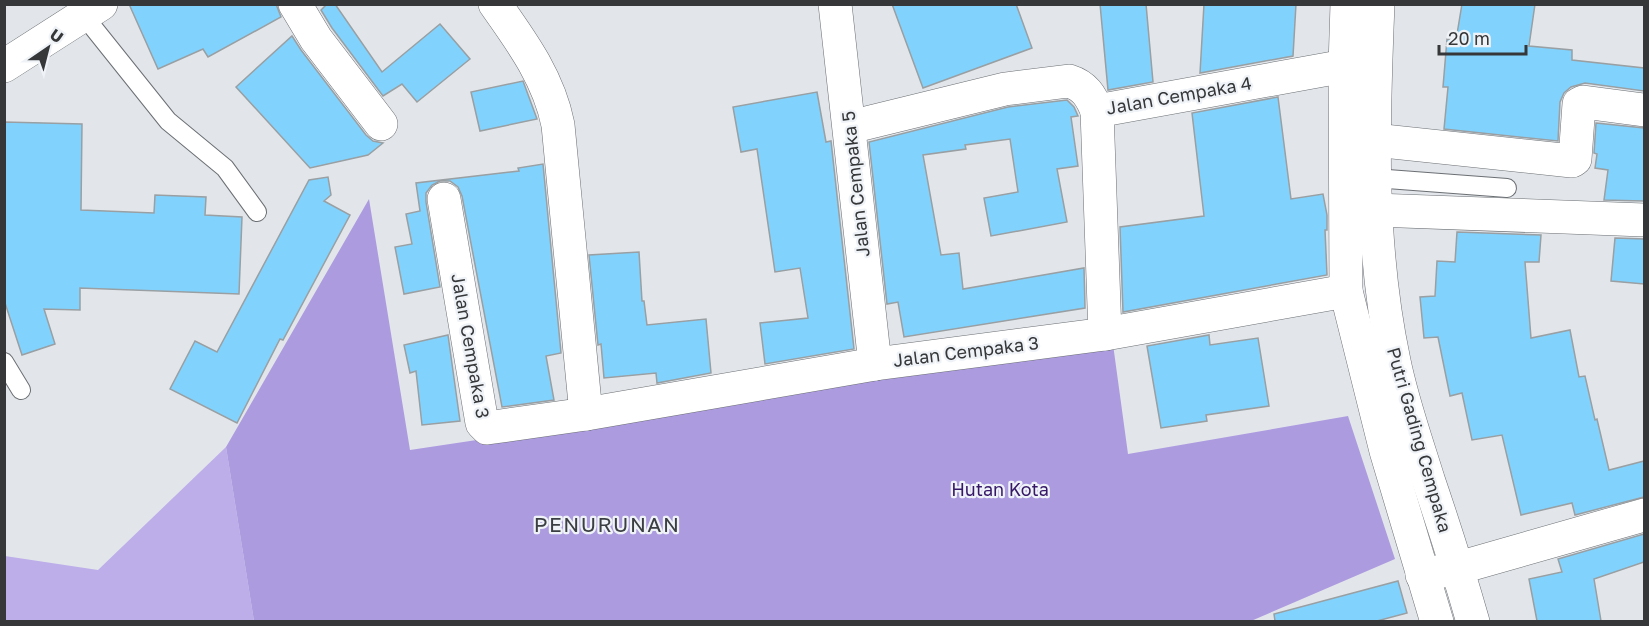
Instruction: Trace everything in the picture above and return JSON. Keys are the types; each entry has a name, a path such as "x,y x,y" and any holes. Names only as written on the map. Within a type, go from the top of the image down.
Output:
{"street":[{"path":"295,4 316,39 381,124"},
{"path":"495,4 523,44 545,82 554,105 558,125 586,414"},
{"name":"Jalan Cempaka 5","path":"836,4 875,364"},
{"name":"Putri Gading Cempaka","path":"1347,4 1374,140 1375,210 1382,297 1395,365 1413,433 1458,568 1473,621"},
{"name":"Putri Gading Cempaka","path":"1378,4 1360,68 1346,291 1386,450 1437,621"},
{"path":"4,66 75,12"},
{"name":"Jalan Cempaka 4","path":"1105,334 1097,111 1360,68"},
{"path":"850,127 1005,89 1069,81 1086,90 1097,111"},
{"path":"1374,140 1572,161 1575,159 1579,104 1583,102 1644,110"},
{"name":"Jalan Cempaka 3","path":"444,199 482,423 487,428 586,414 875,364 1105,334 1346,291"},
{"path":"1375,210 1644,220"},
{"path":"1422,575 1458,568 1644,515"}],"lane":[{"path":"75,12 168,120 225,168 257,212"},
{"path":"1374,178 1507,188"},
{"path":"4,362 21,390"}],"shaded area":[{"path":"226,447 254,621 5,622 5,556 98,570"}],"green space":[{"name":"Hutan Kota","path":"369,199 410,450 770,396 1112,337 1128,454 1348,416 1395,559 1251,621 254,621 226,447"}],"building":[{"path":"129,4 276,4 281,17 208,57 203,49 158,69"},
{"path":"327,4 335,4 382,72 440,24 470,59 417,102 402,84 383,96 321,10"},
{"path":"892,4 1016,4 1032,48 923,88"},
{"path":"1100,4 1146,4 1153,82 1108,90"},
{"path":"1204,4 1296,4 1293,56 1200,73"},
{"path":"1462,4 1535,4 1529,46 1572,50 1572,60 1644,68 1644,91 1585,83 1571,87 1564,93 1560,102 1558,141 1444,129 1448,87 1443,87 1447,39 1456,40"},
{"path":"292,36 366,135 373,141 383,143 368,155 310,168 236,87"},
{"path":"523,81 537,119 480,131 471,92"},
{"path":"817,92 826,142 831,141 854,349 765,364 760,323 808,318 800,268 775,272 757,149 741,152 733,107"},
{"path":"1278,97 1291,199 1323,194 1327,215 1327,230 1325,230 1327,275 1123,312 1120,227 1204,216 1192,113"},
{"path":"1067,100 1074,107 1078,116 1071,117 1078,166 1057,169 1067,222 991,236 984,198 1018,192 1010,139 965,145 966,149 923,155 941,255 959,253 963,289 1084,268 1085,308 904,337 898,302 887,304 869,142 1008,107"},
{"path":"4,122 82,124 81,210 154,213 155,195 206,197 205,215 242,217 239,294 80,288 80,310 44,309 55,344 22,355 4,300"},
{"path":"1596,123 1644,128 1644,201 1604,200 1608,170 1595,168"},
{"path":"543,164 561,353 546,356 554,400 502,407 462,196 458,187 450,181 440,181 432,185 426,193 440,287 404,294 395,247 412,244 406,214 420,211 416,183 519,171 518,168"},
{"path":"328,177 331,195 324,201 350,215 283,340 280,339 237,423 170,389 195,341 217,352 309,180"},
{"path":"1457,232 1541,235 1539,262 1525,262 1531,338 1570,330 1579,377 1585,376 1609,470 1644,461 1644,497 1575,515 1572,503 1521,515 1502,435 1472,440 1462,393 1450,396 1438,337 1424,338 1420,297 1435,296 1437,261 1455,262"},
{"path":"1615,238 1644,239 1644,284 1611,281"},
{"path":"639,252 642,301 644,301 647,325 706,319 711,373 657,383 656,373 604,378 601,344 598,345 589,255"},
{"path":"448,335 460,421 422,425 416,371 410,373 404,345"},
{"path":"1209,335 1210,345 1258,338 1269,406 1206,415 1207,421 1161,428 1147,346"},
{"path":"1644,534 1644,562 1594,579 1601,621 1537,621 1529,579 1562,572 1558,559"},
{"path":"1398,581 1407,613 1377,621 1275,621 1274,614"}],"district":[{"name":"PENURUNAN","path":"607,525"}]}
